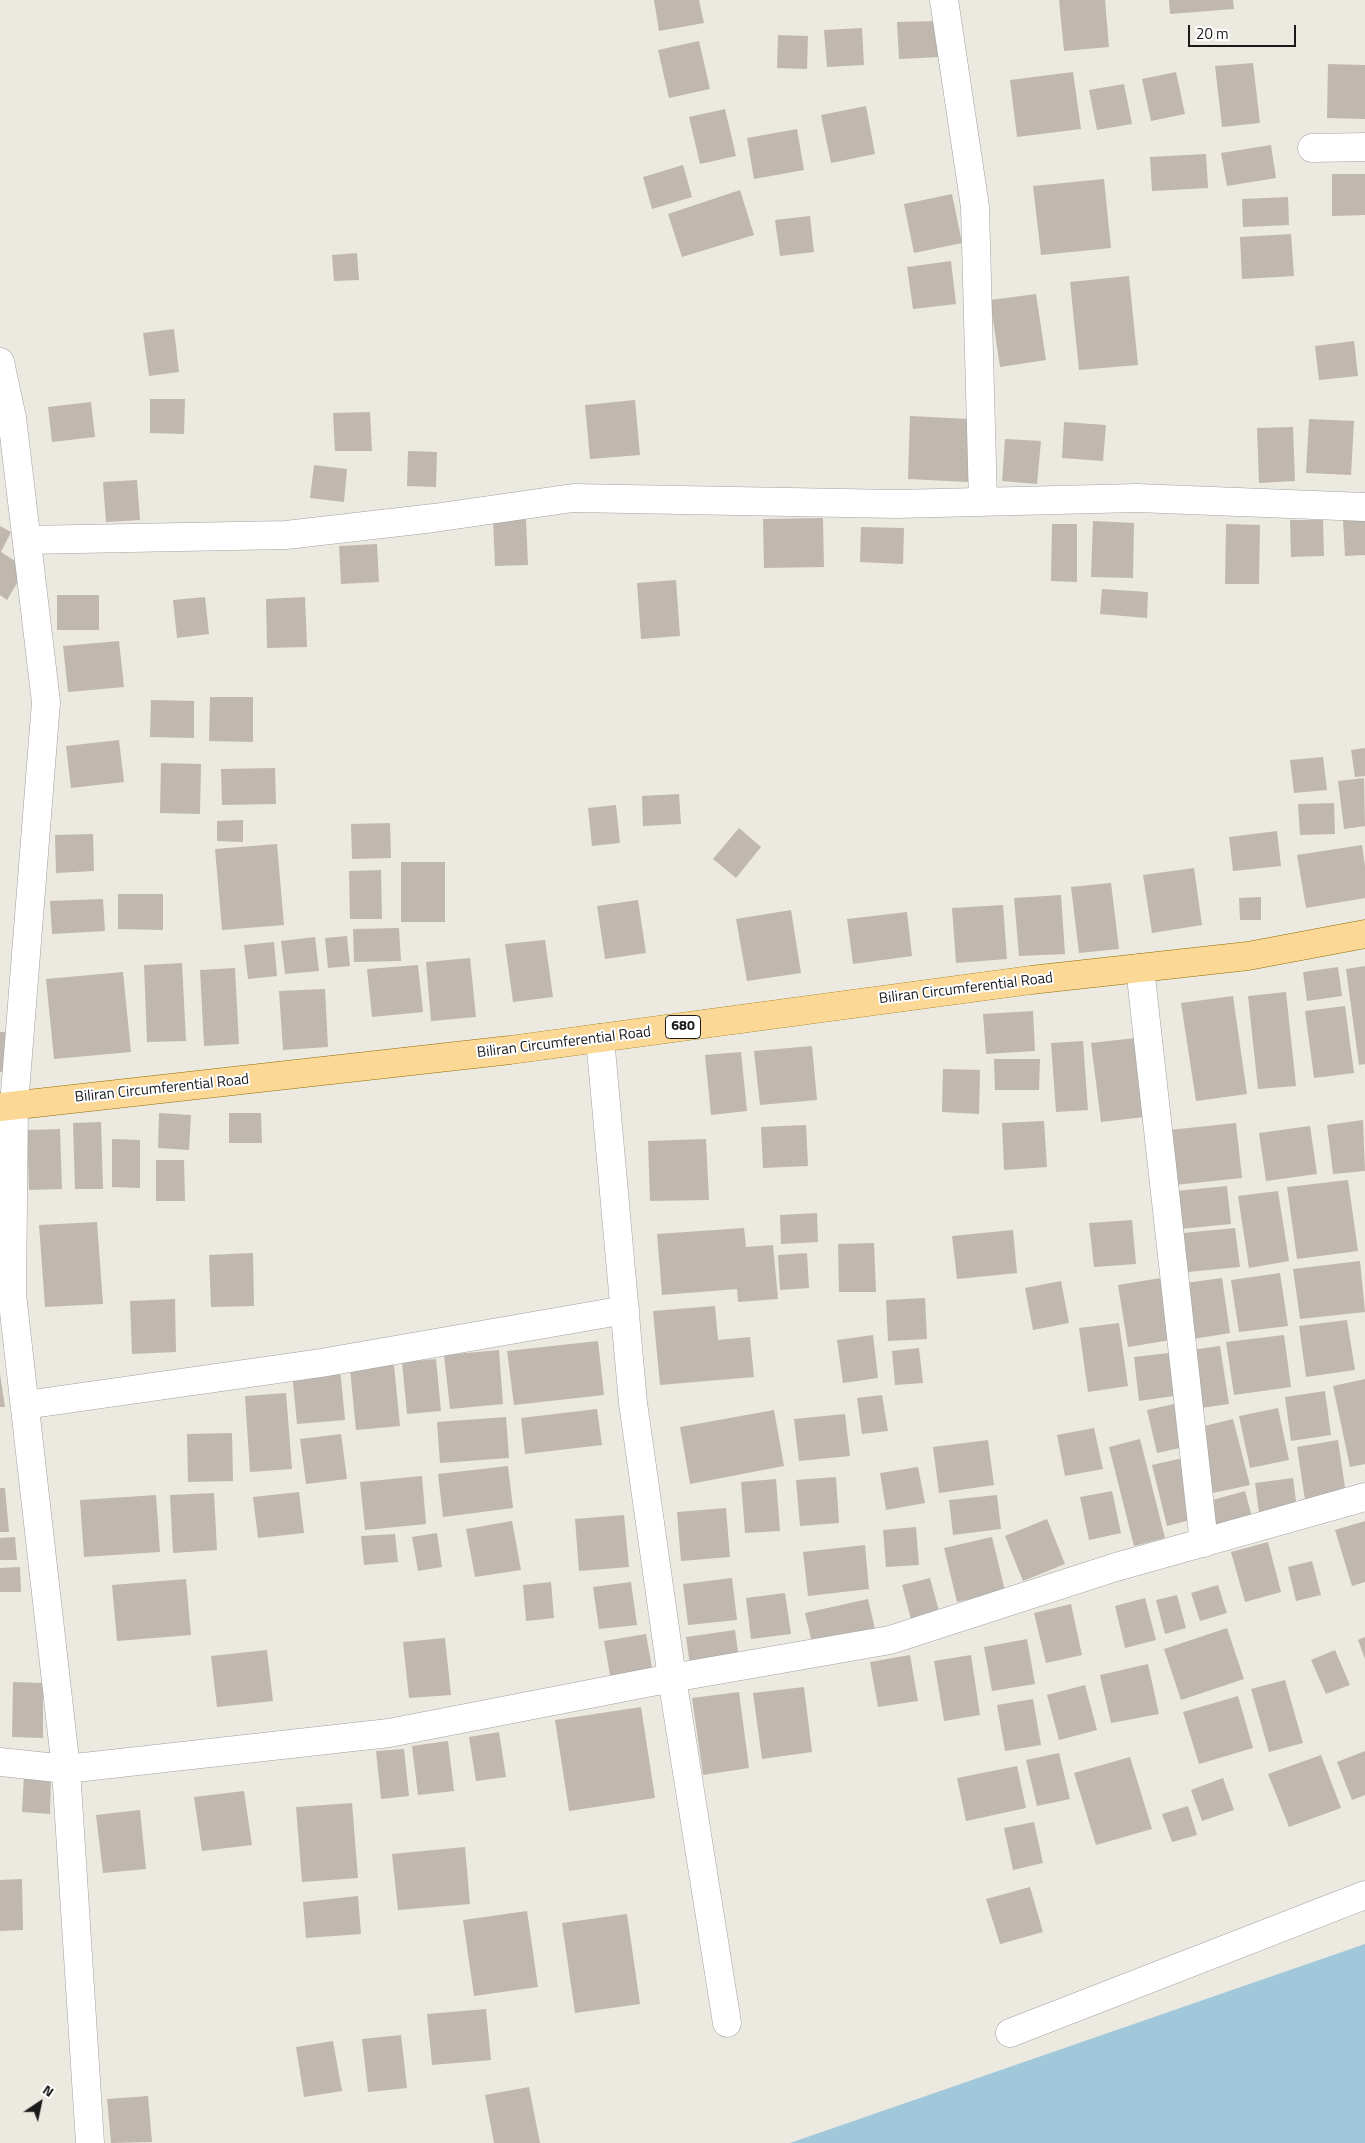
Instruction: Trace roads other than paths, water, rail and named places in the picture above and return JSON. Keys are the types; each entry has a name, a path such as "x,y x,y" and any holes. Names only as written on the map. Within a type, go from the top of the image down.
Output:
{"main road":[{"name":"Biliran Circumferential Road","path":"7,1106 510,1050 1031,980 1248,956 1365,934"}],"street":[{"path":"944,0 974,207 983,502"},
{"path":"1312,148 1365,147"},
{"path":"0,362 12,418 46,702 7,1106 12,1294 66,1769 90,2143"},
{"path":"27,540 286,535 434,518 572,498 897,504 1137,498 1365,507"},
{"path":"1140,968 1204,1542"},
{"path":"600,1038 633,1403 672,1678 726,2023"},
{"path":"25,1405 321,1363 625,1310"},
{"path":"0,1762 66,1769 389,1733 672,1678 890,1640 1116,1567 1365,1497"},
{"path":"1010,2033 1365,1895"}],"water":[{"path":"1365,1944 1365,2143 790,2143"}]}
